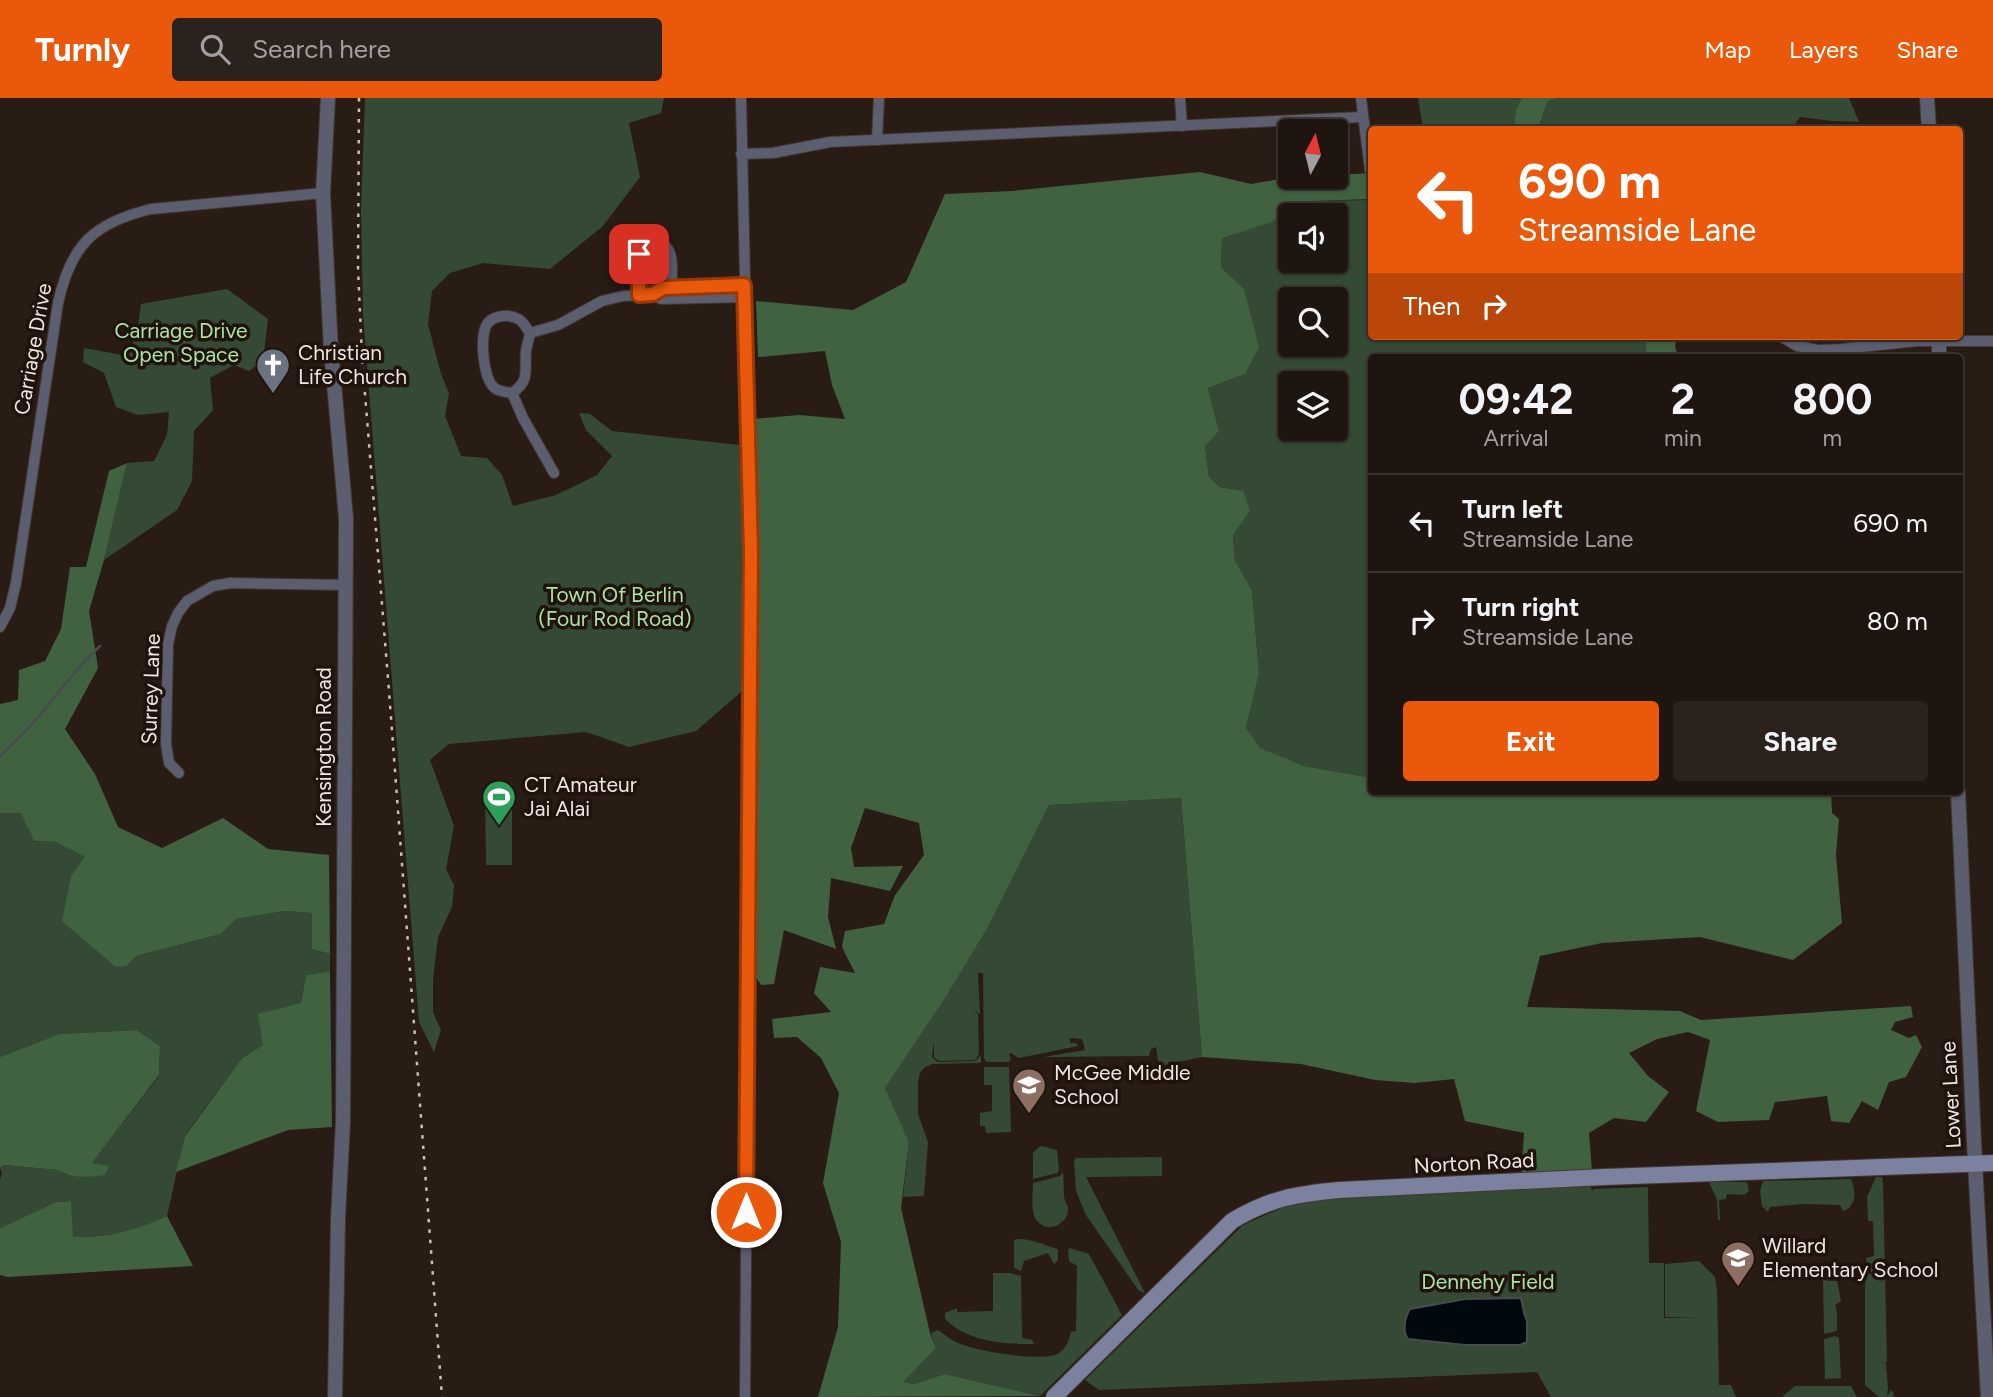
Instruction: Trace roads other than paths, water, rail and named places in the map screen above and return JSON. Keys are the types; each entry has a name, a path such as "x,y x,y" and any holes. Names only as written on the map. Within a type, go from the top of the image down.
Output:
{"main road":[{"name":"Norton Road","path":"1054,1397 1233,1220 1282,1198 1300,1194 1582,1178 1993,1163"}],"street":[{"name":"Kensington Road","path":"328,98 323,193 331,349 346,518 344,1122 338,1218 335,1397"},
{"path":"741,98 751,551 745,1397"},
{"path":"877,140 879,98"},
{"path":"1181,98 1182,126"},
{"path":"1361,98 1368,155"},
{"path":"1927,98 1929,126"},
{"path":"741,154 773,153 830,142 1363,117"},
{"name":"Carriage Drive","path":"0,627 10,608 16,583 58,303 63,281 74,256 87,239 105,225 125,215 150,209 323,193"},
{"path":"639,295 639,254 643,246 650,241 660,242 667,248 672,288"},
{"path":"530,333 558,325 603,302 623,296 653,294 663,288 745,291"},
{"path":"653,294 661,299 745,291"},
{"path":"506,316 519,319 530,333 526,352 526,376 520,388 512,393 498,390 490,383 485,373 486,325 495,317 506,316"},
{"path":"1963,339 1993,341"},
{"path":"1787,340 1797,346 1818,350 1924,340"},
{"path":"512,393 554,473"},
{"name":"Surrey Lane","path":"179,773 169,763 166,744 169,644 177,612 187,601 213,586 230,583 346,585"},
{"name":"Lower Lane","path":"1958,795 1975,1163 1989,1387"}],"waterway":[{"path":"0,756 34,722 100,646"}],"railway":[{"path":"359,98 358,268 362,357 442,1397"}],"place":[{"name":"Christian Life Church","path":"273,395"},
{"name":"CT Amateur Jai Alai","path":"499,827"},
{"name":"McGee Middle School","path":"1029,1115"},
{"name":"Willard Elementary School","path":"1738,1288"}],"park label":[{"name":"Carriage Drive Open Space","path":"181,343"},
{"name":"Town Of Berlin (Four Rod Road)","path":"615,607"},
{"name":"Dennehy Field","path":"1488,1282"}]}
